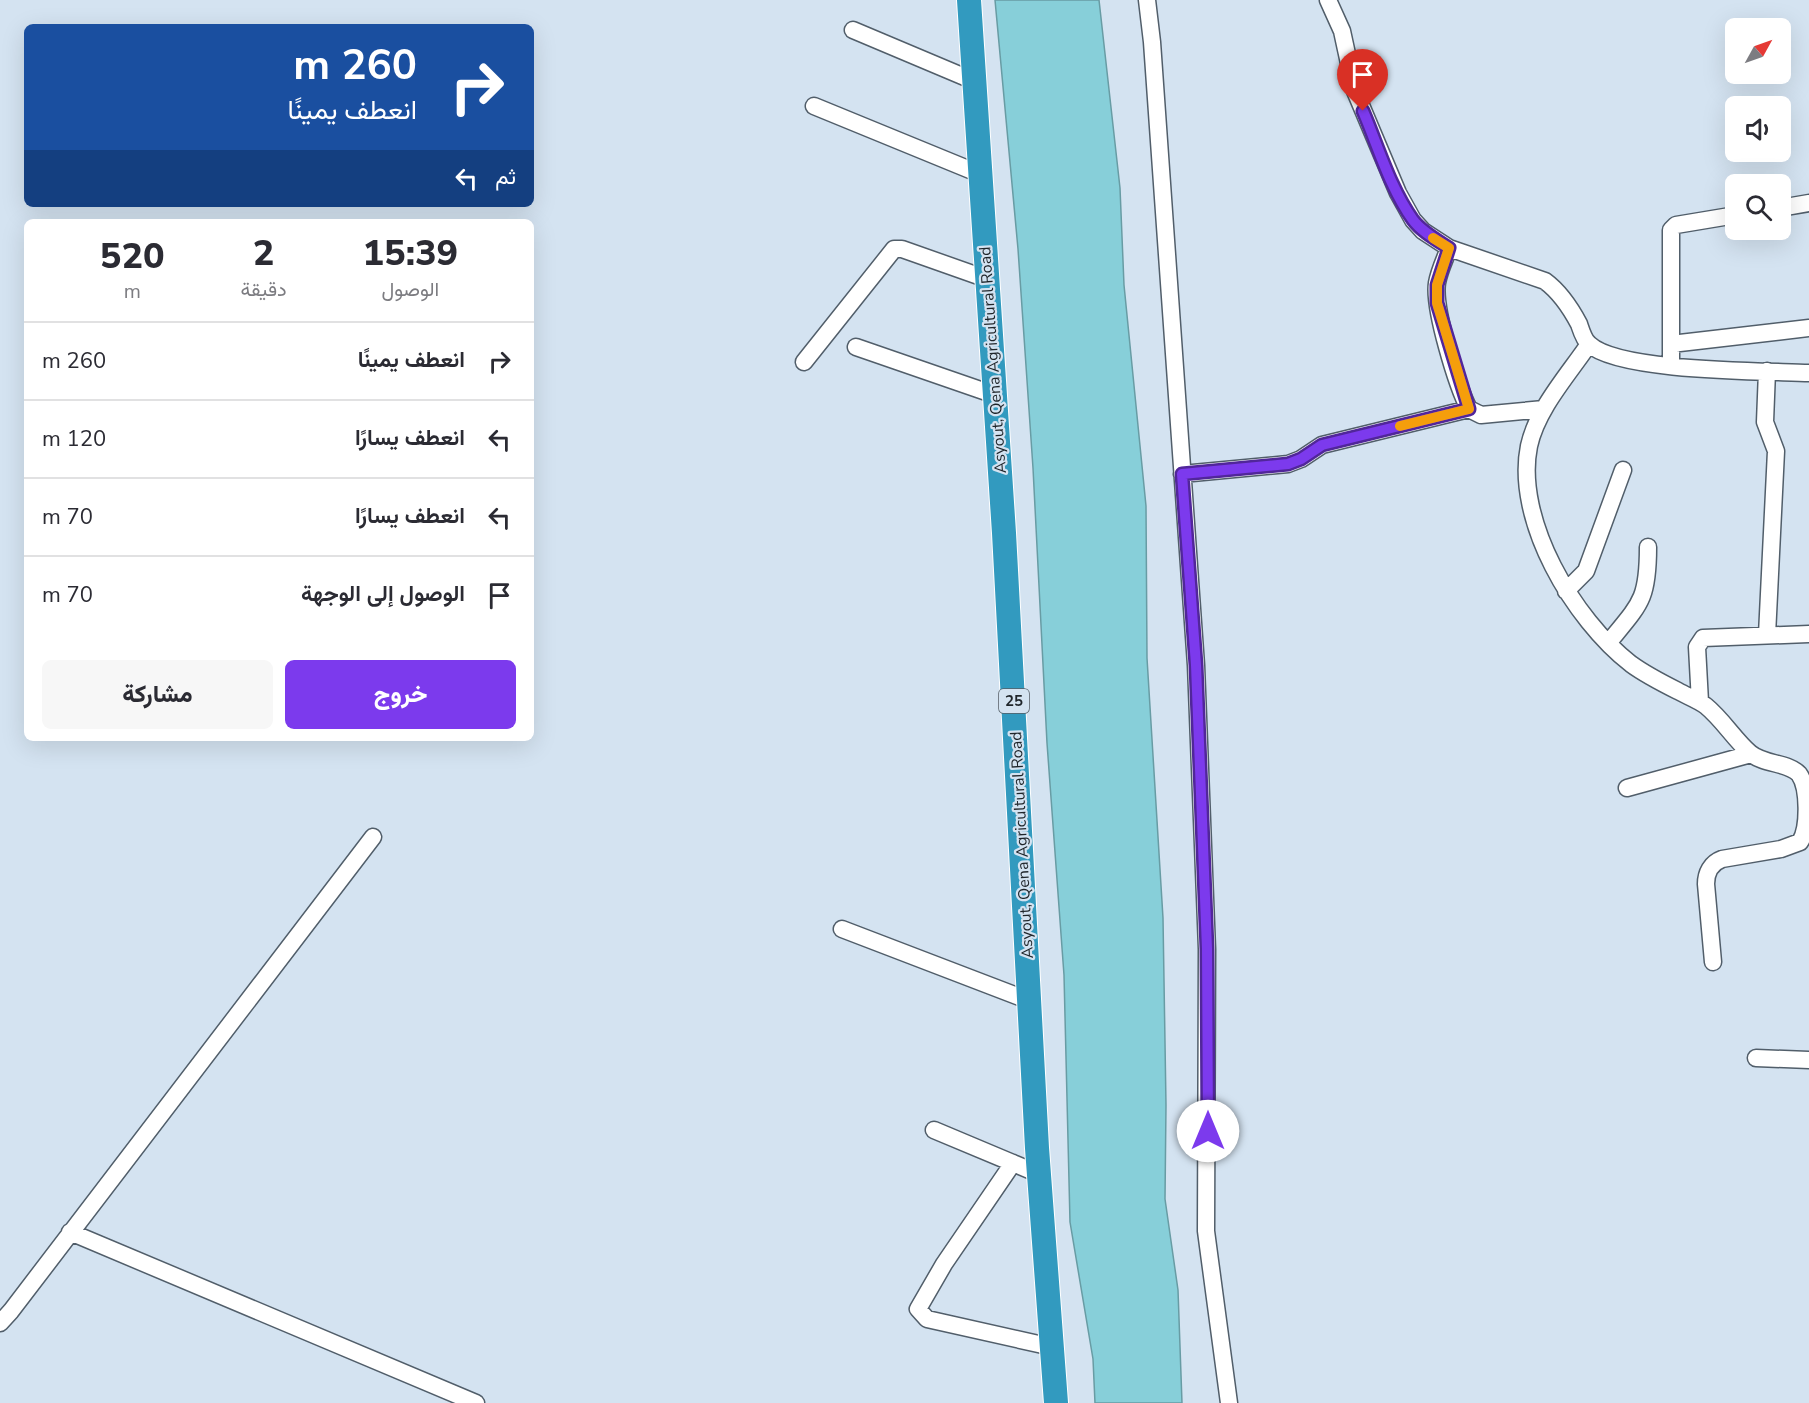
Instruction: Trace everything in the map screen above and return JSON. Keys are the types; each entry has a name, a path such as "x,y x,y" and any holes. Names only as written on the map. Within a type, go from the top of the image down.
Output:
{"highway":[{"name":"Asyout, Qena Agricultural Road","path":"969,0 995,395 1039,1174 1056,1403"}],"street":[{"path":"1147,0 1152,42 1196,665 1207,949 1206,1231 1229,1403"},
{"path":"1328,0 1342,31 1355,91 1398,193 1413,220 1424,231 1449,248 1545,281 1555,289 1574,314 1589,344 1615,357 1652,365 1809,373"},
{"path":"853,30 974,81"},
{"path":"814,106 980,174"},
{"path":"1791,206 1809,203"},
{"path":"1671,366 1671,230 1676,225 1725,217"},
{"path":"1449,248 1437,285 1437,303 1469,409"},
{"path":"804,362 894,249 902,249 987,279"},
{"path":"1671,344 1809,328"},
{"path":"1589,344 1544,410 1529,444 1528,478 1536,526 1548,559 1566,591 1629,662 1652,678 1700,702 1718,717 1751,754 1775,765 1794,769 1801,775 1808,794 1808,828 1800,842 1793,846 1722,859 1708,872 1706,884 1713,962"},
{"path":"856,347 995,395"},
{"path":"1767,371 1765,422 1776,452 1767,635"},
{"path":"1182,474 1288,464 1301,459 1322,445 1469,409 1481,415 1544,410"},
{"path":"1566,591 1586,571 1623,470"},
{"path":"1609,642 1637,608 1643,597 1647,586 1648,546"},
{"path":"1700,702 1697,647 1699,642 1708,637 1809,634"},
{"path":"1627,788 1751,754"},
{"path":"4,1313 70,1233 373,837"},
{"path":"842,929 1030,1001"},
{"path":"1756,1058 1809,1060"},
{"path":"934,1130 1039,1174"},
{"path":"1013,1163 944,1264 918,1309 927,1319 1052,1347"},
{"path":"70,1233 476,1403"}],"water":[{"path":"995,0 1099,0 1120,188 1124,285 1146,506 1147,658 1163,918 1165,1199 1178,1290 1182,1403 1095,1403 1093,1359 1070,1222 1064,975 1047,743 1033,468 1018,249"}],"slow traffic":[{"path":"1400,426 1469,409 1440,322 1437,303 1437,285 1449,248 1433,238"}],"route":[{"path":"1208,1131 1207,949 1196,665 1182,474 1288,464 1301,459 1322,445 1469,409 1440,322 1437,303 1437,285 1449,248 1424,231 1413,220 1398,193 1363,111"}]}
